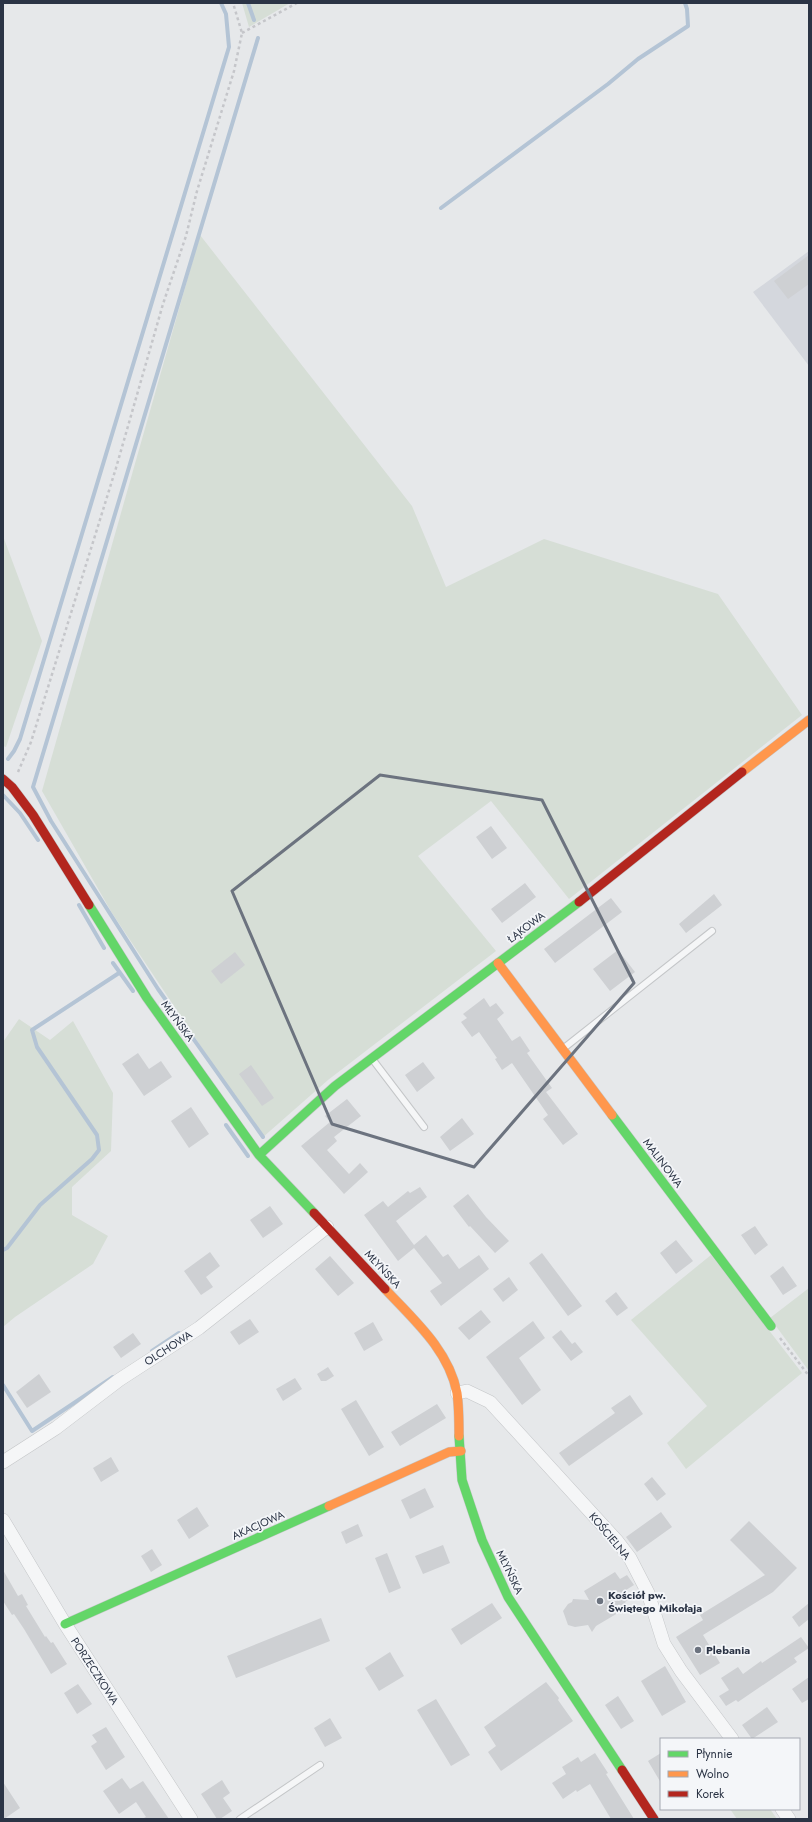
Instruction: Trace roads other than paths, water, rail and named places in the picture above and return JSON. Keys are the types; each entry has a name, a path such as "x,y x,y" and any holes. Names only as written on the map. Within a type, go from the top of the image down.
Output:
{"street":[{"name":"ŁĄKOWA","path":"259,1155 335,1086 568,911 644,849 809,720"},
{"name":"MŁYŃSKA","path":"3,779 12,787 33,815 147,998 259,1155 428,1334 442,1354 450,1371 457,1393 462,1480 482,1540 508,1597 654,1819"},
{"name":"MALINOWA","path":"498,963 771,1326"},
{"name":"OLCHOWA","path":"3,1462 56,1428 119,1380 199,1328 327,1226"},
{"name":"KOŚCIELNA","path":"457,1393 467,1391 490,1402 617,1541 630,1558 648,1593 664,1644 681,1671 731,1738"},
{"name":"AKACJOWA","path":"65,1624 449,1452 461,1451"},
{"name":"PORZECZKOWA","path":"3,1520 65,1624 191,1819"},
{"path":"783,1810 789,1819"}],"lane":[{"path":"563,1049 712,931"},
{"path":"372,1058 424,1127"},
{"path":"240,1819 320,1765"}],"waterway":[{"path":"8,759 20,739 229,47 226,14 221,3"},
{"path":"248,3 254,20"},
{"path":"441,208 608,84 638,59 688,26 687,9 685,3"},
{"path":"258,38 33,787 51,821 158,989 263,1137"},
{"path":"3,795 20,813 38,840"},
{"path":"79,905 104,948"},
{"path":"113,963 133,991"},
{"path":"3,1250 7,1248 40,1205 92,1159 99,1150 97,1135 37,1047 32,1030 119,973"},
{"path":"226,1125 248,1156"},
{"path":"152,1351 179,1333"},
{"path":"3,1385 32,1431 113,1377"}],"place":[{"name":"Kościół pw. Świętego Mikołaja","path":"600,1601"},
{"name":"Plebania","path":"698,1650"}]}
